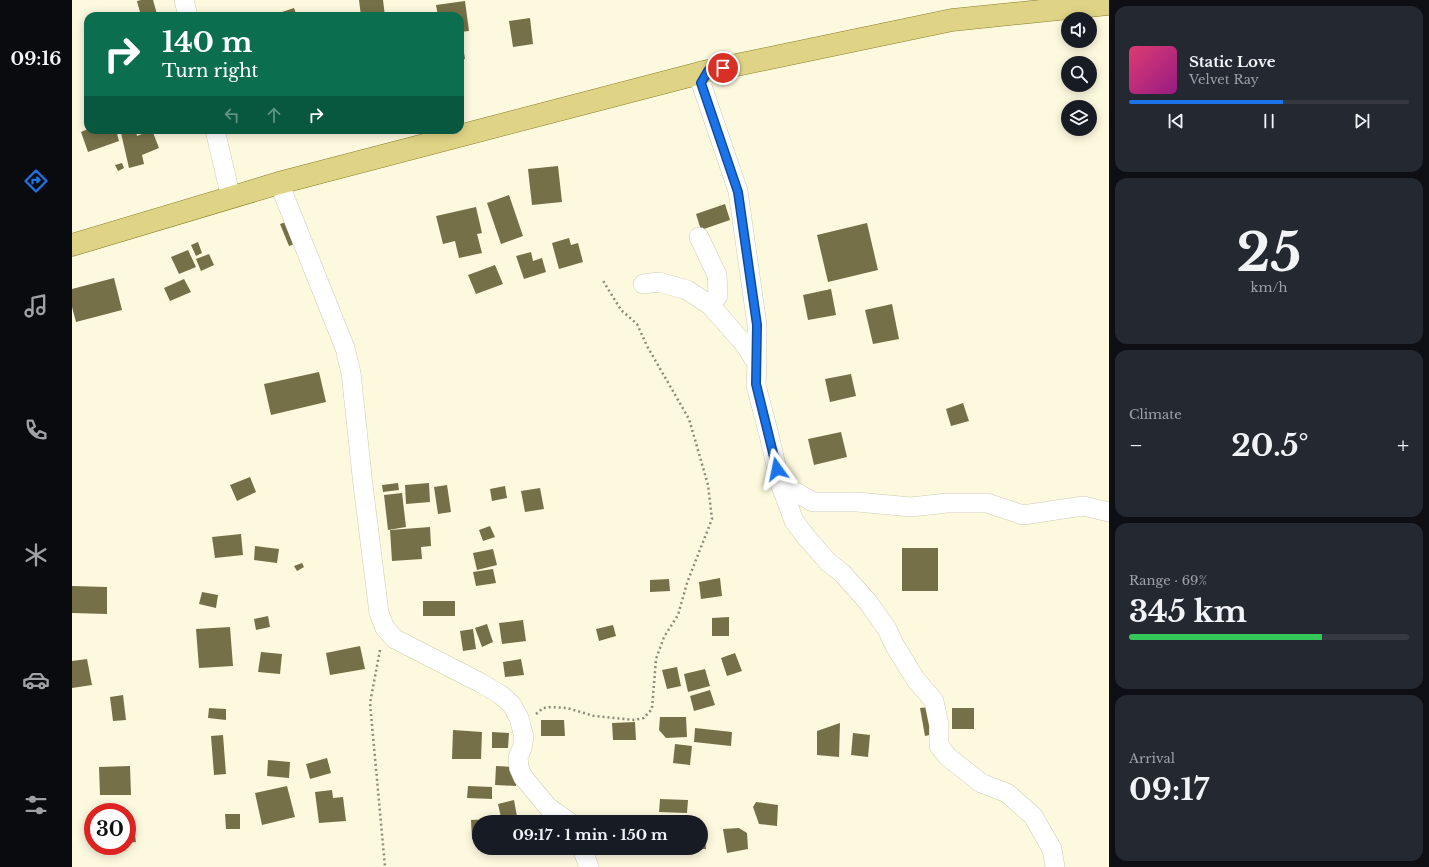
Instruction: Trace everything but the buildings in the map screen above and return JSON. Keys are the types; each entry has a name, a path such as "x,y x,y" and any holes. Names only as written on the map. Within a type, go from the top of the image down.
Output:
{"main road":[{"path":"72,245 279,183 708,71 952,20 1109,4"}],"street":[{"path":"184,0 187,12"},
{"path":"708,71 701,83 738,192 757,325 756,384 780,483 794,521 828,562 842,573 876,612 916,680 934,701 938,725 939,746 948,757 981,783 1007,793 1033,816 1052,849 1055,867"},
{"path":"215,134 230,198"},
{"path":"279,183 345,348 351,373 379,613 385,628 395,638 501,695 512,705 519,718 524,737 522,748 518,757 519,768 523,777 548,807 559,815"},
{"path":"700,237 717,275 718,296 710,305"},
{"path":"644,284 659,282 687,290 710,305 746,346 757,364"},
{"path":"780,483 813,502 858,502 911,507 947,503 988,503 1024,515 1083,506 1109,512"},
{"path":"585,855 589,867"}],"path":[{"path":"524,737 528,732 534,717 543,708 567,708 594,716 634,720 644,718 652,709 656,659 664,637 678,615 687,583 712,519 708,485 689,419 647,346 637,324 621,310 602,280"},
{"path":"385,628 370,703 385,867"}],"route":[{"path":"723,68 708,71 701,83 738,192 751,273 757,325 756,384 777,469"}]}
